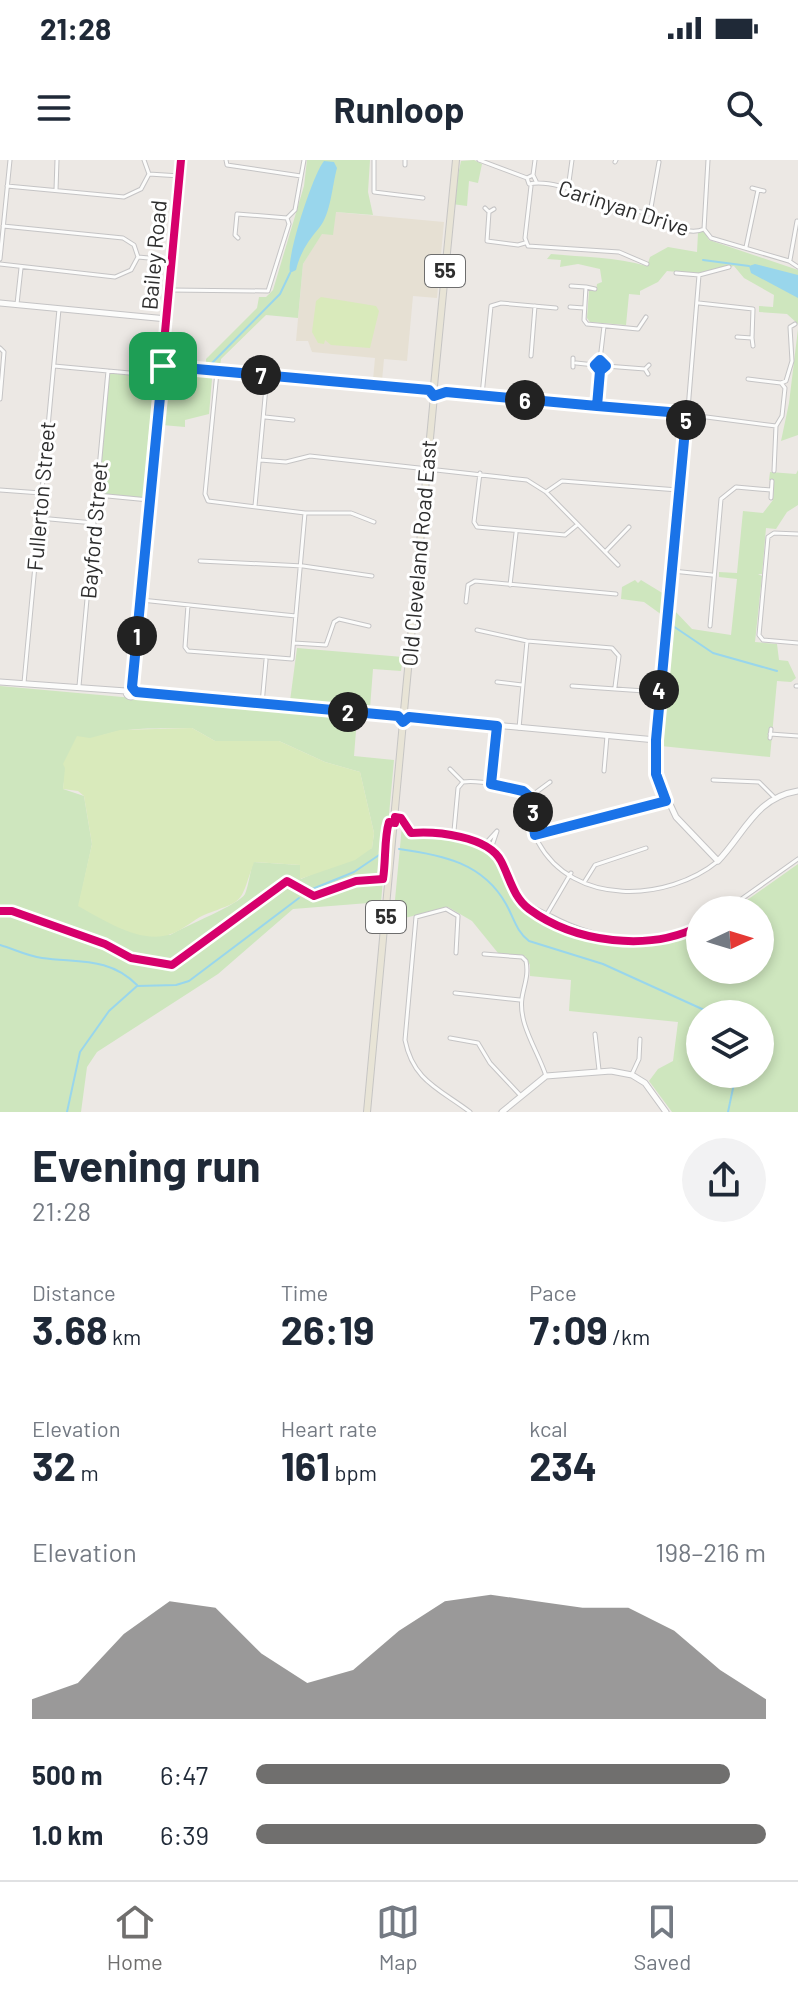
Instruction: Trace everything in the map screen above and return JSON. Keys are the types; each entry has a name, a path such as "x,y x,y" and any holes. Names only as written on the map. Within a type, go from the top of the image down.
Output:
{"main road":[{"name":"Old Cleveland Road East","path":"367,1112 455,160"}],"street":[{"path":"3,226 123,238 134,245 137,259 131,270 115,277 21,268 0,262 3,226 10,160"},
{"path":"56,190 57,160"},
{"path":"7,186 133,196 149,174 144,160"},
{"name":"Bailey Road","path":"132,690 181,160"},
{"path":"226,160 227,165 253,171 301,176"},
{"path":"231,211 287,218 295,210 304,160"},
{"path":"374,160 374,192 423,198"},
{"path":"479,160 534,183"},
{"path":"496,166 498,160"},
{"path":"525,243 535,160"},
{"path":"568,189 572,160"},
{"path":"704,229 708,160"},
{"path":"649,214 659,162"},
{"path":"149,174 180,176"},
{"path":"527,178 533,175"},
{"name":"Carinyan Drive","path":"534,183 568,189 637,214 649,214 659,221 693,232 704,229 711,238 789,261 798,267"},
{"path":"752,188 764,191"},
{"path":"746,247 758,190"},
{"path":"494,209 487,210 487,241 525,243 548,250 619,252 647,264"},
{"path":"235,236 237,214"},
{"path":"169,290 268,291 289,224 287,218"},
{"path":"789,261 797,221"},
{"path":"137,259 172,260"},
{"path":"676,273 699,275 729,267"},
{"path":"17,305 21,268"},
{"path":"699,275 688,415 659,692 656,774 666,801 718,861"},
{"path":"571,286 595,289"},
{"path":"586,287 585,323 638,329 646,317"},
{"path":"0,303 167,319"},
{"path":"698,304 753,309 753,346"},
{"path":"482,395 491,306 556,308"},
{"path":"531,356 535,306"},
{"path":"570,307 584,308"},
{"name":"Fullerton Street","path":"24,684 59,309"},
{"path":"573,358 574,365 595,365 600,360 604,326"},
{"path":"748,379 786,381 792,361 790,326"},
{"path":"737,337 752,338"},
{"path":"0,348 4,352 0,399"},
{"path":"600,360 606,366 645,369 649,365"},
{"path":"595,365 600,371 597,406"},
{"path":"53,366 162,376"},
{"path":"163,366 681,413 776,426"},
{"path":"600,371 606,366"},
{"path":"645,369 648,374"},
{"name":"Bayford Street","path":"79,689 108,371"},
{"path":"217,371 206,498 211,502 305,513 349,512 374,522"},
{"path":"255,506 267,376"},
{"path":"774,471 776,426 782,416 785,388 781,383"},
{"path":"264,417 293,420"},
{"path":"260,460 286,462 310,456 516,476 546,492 618,565"},
{"path":"480,473 474,522 477,527 565,535 577,525"},
{"path":"546,492 562,481 679,490"},
{"path":"771,498 772,481"},
{"path":"710,626 712,575 724,494 736,487 771,490"},
{"path":"0,490 41,493"},
{"path":"97,495 150,500"},
{"path":"188,605 186,649 292,659 305,513"},
{"path":"39,518 94,523"},
{"path":"605,552 629,527"},
{"path":"510,585 516,531"},
{"path":"798,534 774,533 768,537 759,632 763,640 798,643"},
{"path":"200,561 301,566 372,576"},
{"path":"672,571 712,575"},
{"path":"466,602 468,585 475,581 616,594"},
{"path":"140,600 296,616"},
{"path":"294,643 326,645 334,622 339,619 369,626"},
{"path":"477,630 527,641 617,650 615,687"},
{"path":"519,728 527,641"},
{"path":"262,704 267,658"},
{"path":"0,682 132,690 656,740"},
{"path":"497,682 523,685"},
{"path":"572,686 659,692"},
{"path":"491,784 497,726"},
{"path":"770,734 798,736"},
{"path":"604,771 607,736"},
{"path":"450,769 463,782 523,791 530,797 535,835 544,850 571,873 609,890 651,892 685,883 718,861 753,814 775,798 798,791"},
{"path":"713,780 759,782 775,798"},
{"path":"454,831 458,788 463,782"},
{"path":"530,797 550,782"},
{"path":"535,835 666,801"},
{"path":"413,829 446,834 454,831"},
{"path":"454,831 461,837 492,846 500,855 519,895 529,905 584,930 631,940 686,929"},
{"path":"486,843 497,831 492,846"},
{"path":"585,881 595,865 646,848"},
{"path":"746,896 798,859"},
{"path":"547,914 571,873"},
{"path":"456,953 459,921 455,913 446,909 416,917 405,1040 408,1056 421,1078 470,1112"},
{"path":"456,945 464,946"},
{"path":"491,955 492,948"},
{"path":"484,954 526,961 528,975 520,1000 527,1032 546,1076"},
{"path":"455,993 520,1000"},
{"path":"595,1034 599,1071"},
{"path":"450,1038 478,1043 490,1063 520,1095"},
{"path":"632,1075 639,1059 640,1039"},
{"path":"506,1111 520,1095 546,1076 599,1071 632,1075 654,1093 666,1112"}],"shaded area":[{"path":"335,212 444,222 437,298 413,296 407,361 384,359 382,381 373,380 375,358 312,352 308,341 296,341 303,264"}],"green space":[{"path":"307,160 370,160 368,192 373,215 336,212 333,235 322,234 303,264 298,318 266,315 221,359 220,366 206,364 206,359 257,308 259,297 266,297 273,290 304,186"},
{"path":"474,160 482,164 478,183 469,181 467,206 452,204 461,161"},
{"path":"704,231 709,240 798,270 798,324 787,314 759,312 759,306 773,307 774,295 744,278 734,266 699,274 667,271 658,282 640,291 640,295 629,294 626,325 590,322 587,318 589,291 596,291 597,284 602,282 600,269 578,264 560,267 561,260 547,259 551,254 611,259 647,266 650,257 668,247 697,252 698,233"},
{"path":"321,297 376,306 379,311 370,348 331,345 325,340 324,344 318,343 312,332 316,301"},
{"path":"798,329 798,435 781,441 789,403"},
{"path":"108,371 162,376 150,500 97,495"},
{"path":"194,374 211,376 209,414 185,420 185,427 162,425 165,394 192,395"},
{"path":"798,470 798,505 787,512 776,529 766,528 762,574 758,574 762,576 755,642 777,644 779,660 788,661 796,678 791,682 777,681 770,757 661,746 674,610 692,629 731,635 737,579 719,577 719,572 737,573 743,511 763,513 773,500 774,481 769,480 770,472 796,474"},
{"path":"635,580 638,583 641,580 664,594 662,615 644,602 621,599 622,587"},
{"path":"297,648 403,657 401,671 373,669 370,708 290,701"},
{"path":"0,686 357,718 354,756 394,760 381,902 293,909 218,974 97,1052 87,1067 81,1112 0,1112","holes":["192,728 215,741 279,741 325,762 360,772 374,833 372,848 301,879 300,865 253,862 245,894 241,898 170,935 79,905 92,844 84,796 63,789 68,766 79,750 93,739 130,730"]},
{"path":"192,728 215,741 279,741 325,762 360,772 374,833 372,848 355,860 300,879 300,865 254,862 243,893 234,903 159,937 135,934 78,906 92,844 84,796 78,791 63,789 63,764 77,736 90,738 120,730"},
{"path":"403,815 410,823 408,831 412,835 426,832 490,851 518,900 535,915 555,926 604,940 655,940 686,932 686,984 774,984 774,896 753,896 798,864 798,1112 672,1112 649,1081 658,1069 673,1061 678,1022 569,1011 571,980 530,976 530,965 525,956 498,953 472,921 448,907 393,921"}],"water":[{"path":"324,161 334,162 337,168 329,208 302,253 296,270 290,273 301,216"},
{"path":"755,264 798,275 798,298 751,273 749,266"}],"waterway":[{"path":"703,260 749,266"},
{"path":"211,364 280,294 290,273"},
{"path":"673,626 713,653 777,671"},
{"path":"305,892 354,872 388,849"},
{"path":"399,849 446,858 474,870 497,890 518,929 529,941 603,964 686,1002"},
{"path":"67,1112 80,1052 109,1011 137,986 176,985 189,981 299,898"},
{"path":"0,945 36,957 104,965 137,985"},
{"path":"728,1112 733,1088"}],"cycle path":[{"path":"132,687 181,160"},
{"path":"395,817 401,818 411,833 447,834 485,846 501,861 515,893 524,904 547,921 568,930 613,940 636,941 686,932"},
{"path":"0,911 12,911 105,944 131,958 172,965 287,881 314,896 356,881 383,879 387,828 389,822 395,823"}],"route":[{"path":"163,366 132,687 136,692 398,716 403,722 409,717 497,726 491,784 523,791 530,797 535,835 666,801 656,774 656,740 686,419 681,417 681,413 597,406 600,371 596,370 595,365 600,360 606,366 600,371 597,400 597,406 446,392 434,396 429,390 163,366"}]}
